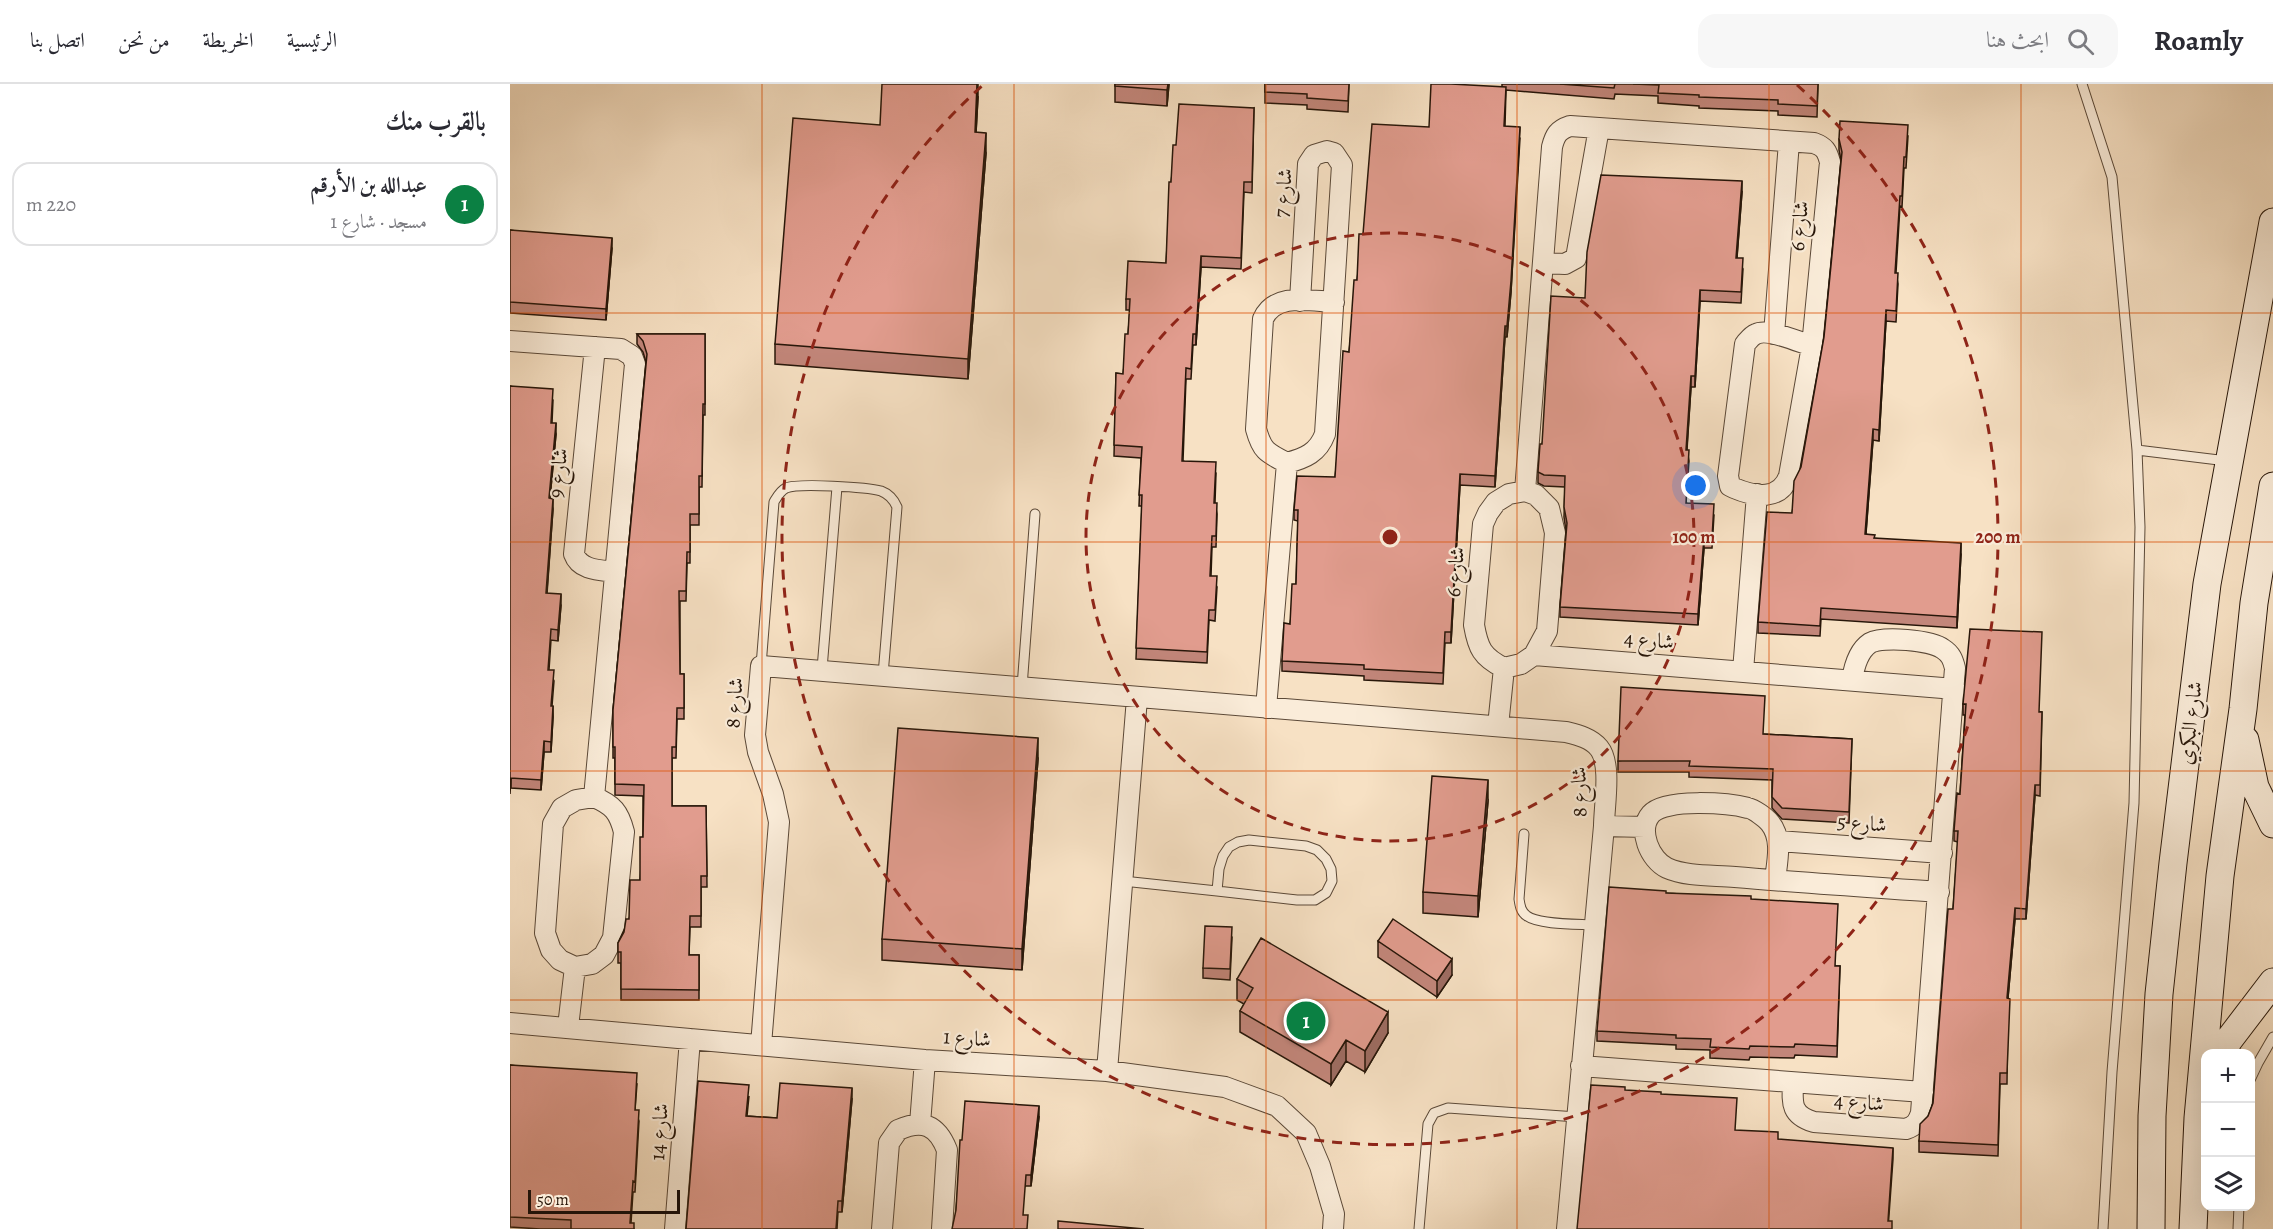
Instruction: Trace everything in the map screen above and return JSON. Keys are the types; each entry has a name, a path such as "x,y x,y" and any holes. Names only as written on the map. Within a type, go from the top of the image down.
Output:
{"main road":[{"name":"شارع البكري","path":"2151,1229 2152,1116 2159,994 2207,584 2273,222"},
{"path":"2202,1103 2220,876 2243,709 2254,603 2272,495"},
{"path":"2243,709 2246,751 2255,787 2273,824"},
{"path":"2225,1049 2228,1041 2273,982"},
{"path":"2193,1229 2201,1122"}],"street":[{"name":"شارع 6","path":"1504,668 1490,661 1481,652 1476,639 1474,624 1483,524 1496,502 1509,494 1525,491 1552,147 1555,136 1561,128 1570,126 1789,141 1823,146 1830,162 1812,346 1789,476 1784,488 1776,493 1757,494"},
{"path":"1543,263 1565,264 1576,258 1599,128"},
{"name":"شارع 6","path":"1774,334 1789,141"},
{"name":"شارع 7","path":"1287,463 1315,452 1325,434 1342,165 1334,153 1327,151 1314,155 1308,165 1300,301"},
{"path":"1266,708 1287,463 1261,446 1256,429 1263,319 1273,305 1283,300 1334,302"},
{"path":"1743,671 1757,494 1734,489 1728,476 1745,344 1756,334 1774,334 1812,346"},
{"path":"510,341 595,347 626,352 632,356 635,364 594,797"},
{"name":"شارع 9","path":"595,347 574,554 576,560 588,568 616,572"},
{"path":"1525,491 1536,495 1549,508 1555,532 1547,631 1534,656"},
{"name":"شارع 4","path":"1793,1083 1792,1102 1796,1112 1804,1119 1814,1122 1906,1129 1914,1126 1918,1121 1923,1092 1955,668 1952,657 1943,648 1929,643 1881,639 1869,644 1862,652 1855,664 1852,680"},
{"name":"شارع 4","path":"1504,668 1521,664 1534,656 1955,689"},
{"name":"شارع 8","path":"761,1045 779,822 755,735 761,666 822,669 1137,698 1566,732 1584,737 1599,748 1606,763 1604,826 1567,1229"},
{"path":"1498,726 1504,668"},
{"path":"1107,1071 1137,698"},
{"path":"594,797 609,803 620,818 624,832 614,939 604,955 592,964 575,967 560,960 550,950 545,933 553,824 562,808 576,800 594,797"},
{"path":"1775,880 1778,841 1771,824 1750,808 1683,802 1663,807 1651,814 1645,827 1648,847 1653,857 1669,869 1775,880 1939,892"},
{"path":"1604,826 1645,827"},
{"name":"شارع 5","path":"1778,841 1942,853"},
{"path":"568,1027 575,967"},
{"name":"شارع 1","path":"510,1023 926,1060 1107,1071 1225,1087 1277,1106 1306,1133 1320,1166 1334,1214 1334,1229"},
{"name":"شارع 14","path":"675,1229 690,1039"},
{"path":"920,1124 926,1060"},
{"name":"شارع 4","path":"1581,1066 1923,1092"},
{"path":"882,1229 889,1143 898,1130 920,1124 934,1128 943,1138 947,1150 942,1229"}],"lane":[{"path":"2082,84 2112,177 2137,450 2140,527 2134,803 2112,1072 2103,1229"},
{"path":"2137,450 2229,462"},
{"path":"761,666 774,502 785,488 800,485 837,487 881,491 894,500 897,507 883,675"},
{"path":"822,669 837,487"},
{"path":"1022,687 1035,514"},
{"path":"1524,834 1519,899 1521,909 1527,916 1537,920 1594,925"},
{"path":"1123,881 1297,900 1315,900 1326,893 1332,881 1331,869 1326,859 1317,850 1306,846 1249,840 1238,842 1223,856 1217,891"},
{"path":"2255,1069 2273,1037"},
{"path":"1419,1229 1428,1124 1434,1113 1448,1108 1577,1117"},
{"path":"2238,1229 2239,1211"}],"building":[{"path":"882,84 977,84 975,132 986,133 968,359 775,344 793,118 880,125"},
{"path":"1115,84 1168,84 1167,90 1115,86"},
{"path":"1265,84 1349,84 1348,101 1307,98 1307,94 1265,92"},
{"path":"1431,84 1506,87 1504,126 1520,127 1511,281 1507,326 1505,326 1495,476 1460,474 1451,632 1445,632 1443,673 1364,669 1364,665 1282,661 1284,623 1290,624 1292,584 1296,584 1298,510 1294,510 1297,476 1335,477 1343,351 1349,352 1354,280 1357,280 1359,234 1363,234 1372,124 1429,127"},
{"path":"1560,84 1615,84 1614,88"},
{"path":"1633,84 1818,84 1817,106 1778,104 1778,100 1658,93 1659,85"},
{"path":"1179,104 1254,108 1252,182 1244,182 1241,258 1201,256 1196,334 1193,334 1191,369 1186,368 1182,461 1216,462 1214,503 1217,503 1216,536 1212,536 1210,576 1217,576 1215,610 1209,610 1207,652 1136,648 1142,447 1114,445 1116,373 1123,374 1125,334 1128,334 1130,299 1126,299 1128,261 1166,263 1169,182 1171,182 1173,145 1176,145"},
{"path":"1840,121 1908,125 1895,273 1898,273 1896,311 1886,310 1879,430 1873,429 1865,534 1875,535 1874,538 1961,543 1957,617 1821,608 1820,626 1758,622 1767,512 1792,513 1794,481 1801,467 1824,337 1842,152 1839,139"},
{"path":"1601,175 1742,181 1736,258 1743,258 1741,292 1700,290 1695,376 1691,376 1686,450 1689,450 1686,503 1714,504 1712,538 1704,537 1698,614 1560,607 1567,523 1564,507 1565,476 1544,475 1538,472 1540,444 1542,444 1551,296 1585,298 1587,252"},
{"path":"510,230 612,238 606,309 510,302"},
{"path":"637,334 705,334 705,404 703,404 702,476 699,476 699,514 690,514 690,552 687,552 686,591 679,591 680,674 684,674 684,708 677,708 676,747 672,747 672,806 706,806 707,876 701,876 701,916 690,916 689,955 699,955 699,990 621,989 621,952 618,952 618,943 624,932 626,919 629,919 630,880 640,880 640,837 643,837 644,785 615,784 615,747 613,747 613,710 647,354 643,341"},
{"path":"510,386 553,389 551,423 556,423 549,498 553,499 546,593 561,594 558,630 551,629 548,670 554,670 551,742 544,741 541,780 511,778 510,794"},
{"path":"1970,629 2042,632 2039,712 2042,712 2040,785 2035,785 2026,909 2015,908 2007,998 2010,999 2007,1073 2000,1073 1998,1145 1919,1141 1920,1124 1928,1116 1933,1103 1948,909 1953,909 1958,831 1954,831 1957,793 1960,794 1966,704 1963,704"},
{"path":"1621,687 1765,696 1763,734 1852,739 1849,812 1782,808 1772,797 1773,769 1689,766 1690,761 1618,761"},
{"path":"898,728 1038,738 1022,949 882,939"},
{"path":"1432,776 1488,780 1478,896 1423,892"},
{"path":"1609,887 1838,904 1835,966 1840,966 1837,1046 1795,1044 1794,1047 1750,1046 1749,1049 1710,1047 1711,1039 1597,1031"},
{"path":"1393,919 1452,959 1437,981 1378,941"},
{"path":"1205,926 1232,927 1230,969 1203,968"},
{"path":"1261,938 1388,1012 1365,1051 1346,1040 1331,1064 1240,1011 1253,988 1237,979"},
{"path":"510,1065 637,1073 635,1110 639,1110 630,1223 634,1223 634,1229 571,1229 571,1220 510,1217"},
{"path":"698,1081 749,1085 746,1116 777,1118 780,1083 852,1088 842,1201 838,1201 836,1229 686,1229"},
{"path":"1591,1085 1625,1087 1625,1090 1661,1092 1661,1094 1737,1098 1735,1130 1778,1132 1778,1139 1893,1148 1888,1221 1892,1221 1892,1229 1577,1229"},
{"path":"965,1101 1039,1106 1031,1175 1026,1175 1023,1215 1028,1215 1027,1229 952,1229 956,1210"},
{"path":"1058,1221 1144,1229 1058,1229"}],"place":[{"name":"عبدالله بن الأرقم","path":"1306,1021"}]}
